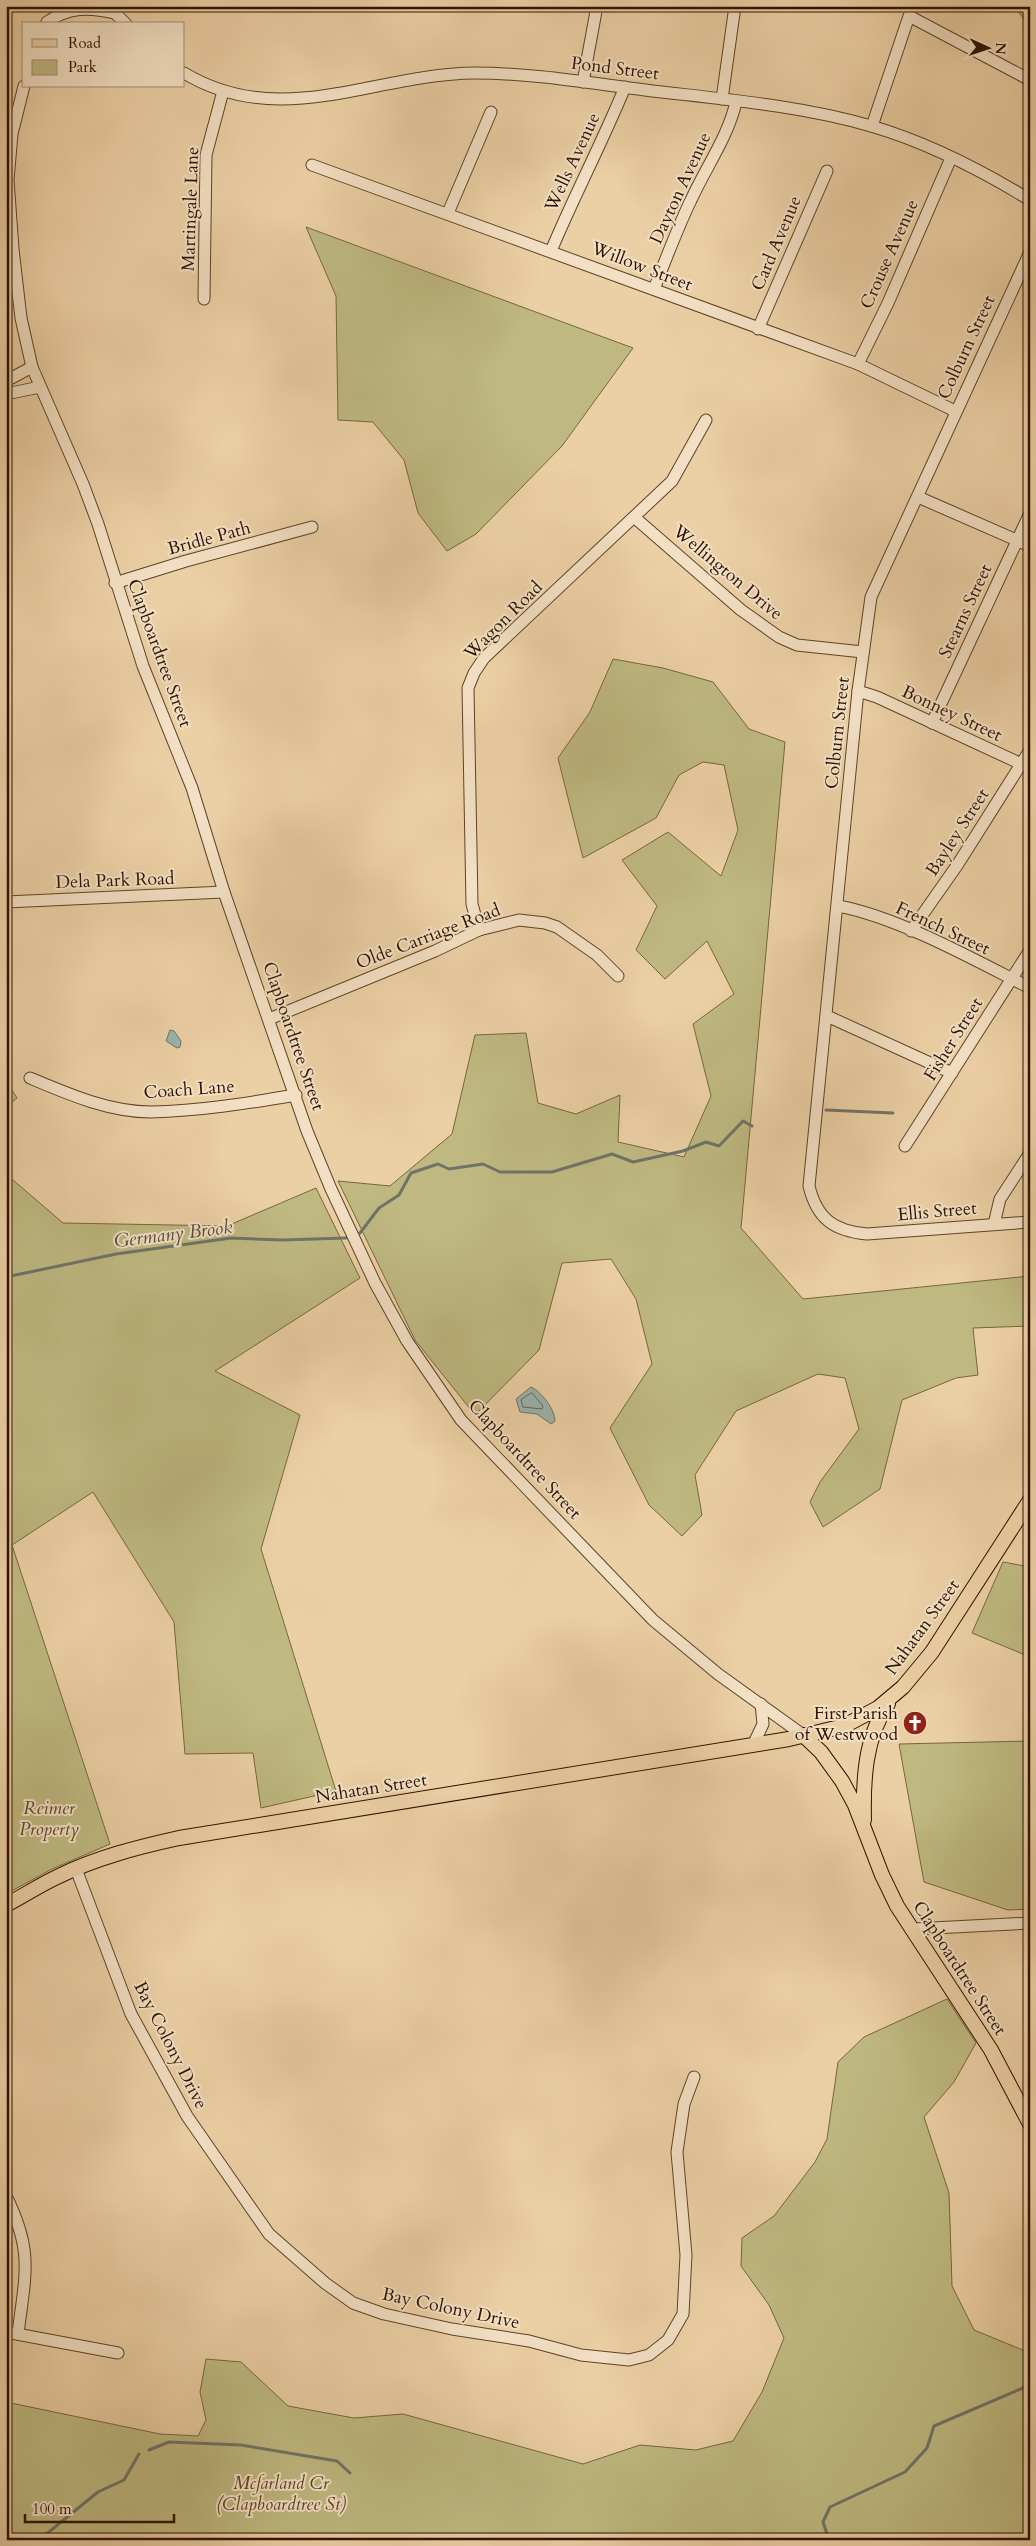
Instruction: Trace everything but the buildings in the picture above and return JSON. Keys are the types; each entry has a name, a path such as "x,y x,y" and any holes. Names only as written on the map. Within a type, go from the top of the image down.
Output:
{"main road":[{"name":"Nahatan Street","path":"6,1905 76,1869 135,1848 178,1838 803,1736 844,1726 868,1715 893,1697 916,1673 932,1652 1030,1500"},
{"name":"Clapboardtree Street","path":"865,1829 865,1769 876,1725 893,1697"},
{"name":"Clapboardtree Street","path":"803,1736 822,1752 855,1805 882,1875 897,1906 914,1929 990,2050 1030,2124"}],"street":[{"path":"47,22 54,6"},
{"path":"583,82 597,6"},
{"path":"722,99 735,6"},
{"path":"48,22 60,13 70,10 95,8 111,9 124,22"},
{"path":"872,126 909,16 1030,80"},
{"name":"Pond Street","path":"185,73 223,91 260,99 301,100 423,77 468,73 526,74 794,109 872,126 951,158 1030,200"},
{"name":"Wells Avenue","path":"551,251 570,206 599,148 624,87"},
{"name":"Clapboardtree Street","path":"24,88 10,148 8,210 21,318 32,367 83,484 98,524 115,583 159,709 192,788 224,892 307,1131 330,1189 375,1283 407,1341 461,1420 653,1620 718,1674 762,1704 803,1736"},
{"name":"Martingale Lane","path":"204,299 206,155 223,91"},
{"name":"Dayton Avenue","path":"654,289 691,199 721,144 733,117 736,102"},
{"path":"448,213 492,112"},
{"name":"Crouse Avenue","path":"858,364 888,303 951,158"},
{"name":"Willow Street","path":"312,165 858,364 955,411"},
{"name":"Card Avenue","path":"758,329 827,172"},
{"name":"Colburn Street","path":"848,1232 831,1224 819,1214 808,1186 827,1016 858,691 871,597 918,497 955,411 1030,252"},
{"path":"6,381 32,367"},
{"path":"6,394 40,388"},
{"name":"Wagon Road","path":"479,930 472,904 468,688 474,673 484,658 672,481 706,420"},
{"path":"918,497 1030,546"},
{"name":"Stearns Street","path":"932,724 1030,513"},
{"name":"Wellington Drive","path":"634,517 741,610 778,637 797,645 863,652"},
{"name":"Bridle Path","path":"115,583 186,561 312,528"},
{"name":"Bonney Street","path":"858,691 877,696 932,724 1026,766"},
{"name":"Bayley Street","path":"912,931 1026,766 1030,750"},
{"name":"Dela Park Road","path":"6,902 224,892"},
{"name":"French Street","path":"838,906 858,910 912,931 1030,988"},
{"name":"Olde Carriage Road","path":"269,1019 435,951 479,930 519,920 545,923 557,927 597,955 618,976"},
{"name":"Fisher Street","path":"906,1146 1030,950"},
{"path":"827,1016 952,1073"},
{"name":"Coach Lane","path":"30,1078 93,1102 150,1112 250,1102 296,1095"},
{"path":"994,1224 1000,1199 1030,1153"},
{"name":"Ellis Street","path":"848,1232 867,1234 1030,1222"},
{"path":"752,1744 763,1724 762,1704"},
{"name":"Bay Colony Drive","path":"76,1869 131,2014 193,2124 269,2234 325,2283 348,2299 384,2314 452,2329 529,2342 581,2355 629,2360 649,2355 668,2340 683,2314 686,2255 677,2152 684,2104 694,2077"},
{"path":"914,1929 1030,1923"},
{"path":"6,2196 17,2219 25,2244 26,2272 18,2334"},
{"path":"6,2332 118,2354"}],"green space":[{"path":"1014,6 1030,6 1030,27"},
{"path":"306,227 633,348 562,446 476,534 447,551 418,513 404,460 373,422 338,420 336,296"},
{"path":"613,659 663,668 713,682 749,729 785,742 741,1228 803,1299 1030,1276 1030,1326 973,1328 978,1375 956,1378 902,1400 880,1489 823,1527 810,1502 820,1482 859,1429 845,1378 818,1374 736,1411 695,1475 702,1515 682,1536 649,1505 610,1428 652,1364 636,1299 611,1259 562,1263 539,1350 475,1415 415,1340 338,1181 390,1186 452,1134 475,1035 526,1033 538,1103 576,1114 620,1095 618,1142 684,1157 711,1096 693,1024 734,994 707,941 665,979 636,950 657,906 622,860 668,832 721,876 738,830 724,765 703,762 679,775 656,818 583,858 558,758 590,712"},
{"path":"8,1084 17,1098 6,1107 6,1085"},
{"name":"Reimer Property","path":"6,1174 63,1223 227,1226 316,1188 360,1278 215,1371 300,1415 261,1549 336,1791 261,1808 253,1753 185,1754 174,1622 93,1492 12,1545 110,1844 52,1869 6,1894"},
{"path":"1003,1562 1030,1567 1030,1657 972,1633"},
{"path":"1030,1741 1030,1909 1008,1910 924,1882 899,1744"},
{"name":"Mcfarland Cr (Clapboardtree St)","path":"947,1999 976,2043 954,2082 924,2117 949,2193 952,2286 974,2330 1030,2353 1030,2540 6,2540 6,2402 160,2434 198,2436 206,2420 200,2392 206,2359 241,2362 288,2406 354,2418 403,2414 583,2464 640,2445 696,2450 733,2441 762,2392 784,2338 769,2305 741,2266 742,2238 774,2216 815,2162 827,2139 838,2062 864,2037"}],"water":[{"path":"170,1030 174,1031 181,1041 180,1047 177,1048 166,1041"},
{"path":"531,1387 543,1397 550,1407 555,1421 551,1424 537,1414 520,1412 516,1399"}],"waterway":[{"name":"Germany Brook","path":"826,1110 893,1113"},
{"name":"Germany Brook","path":"360,1233 379,1208 399,1195 411,1173 438,1164 449,1169 483,1164 500,1172 552,1172 612,1154 633,1162 683,1151 706,1142 719,1146 743,1121 752,1126"},
{"name":"Germany Brook","path":"6,1277 116,1254 231,1238 282,1240 346,1238"},
{"path":"829,2540 823,2522 830,2507 905,2472 927,2448 934,2426 1030,2385"},
{"path":"149,2450 169,2442 241,2445 337,2461 350,2473"},
{"path":"39,2540 98,2492 124,2480 139,2454"}],"place":[{"name":"First Parish of Westwood","path":"915,1723"}]}
